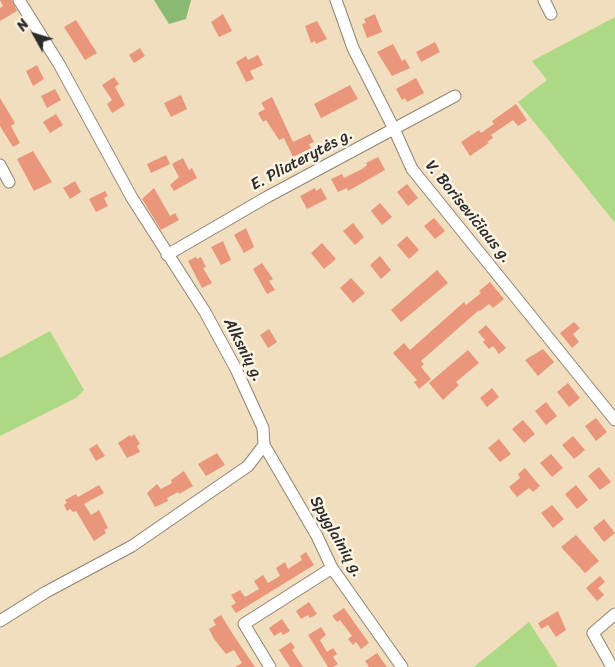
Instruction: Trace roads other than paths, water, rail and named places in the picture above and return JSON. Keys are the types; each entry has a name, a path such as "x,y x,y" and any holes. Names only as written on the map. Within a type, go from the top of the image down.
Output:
{"street":[{"name":"Alksnių g.","path":"19,0 59,64 132,198 205,312 236,369 263,428 264,445"},
{"name":"V. Borisevičiaus g.","path":"336,0 353,48 394,128 412,169 615,420"},
{"path":"544,0 551,14"},
{"name":"E. Pliaterytės g.","path":"167,255 266,197 455,96"},
{"path":"0,165 9,182"},
{"path":"0,621 46,592 132,546 248,466 264,445"},
{"name":"Spyglainių g.","path":"264,445 332,568 402,667"},
{"path":"270,667 244,624 332,568"},
{"path":"612,667 593,632 615,614"}]}
